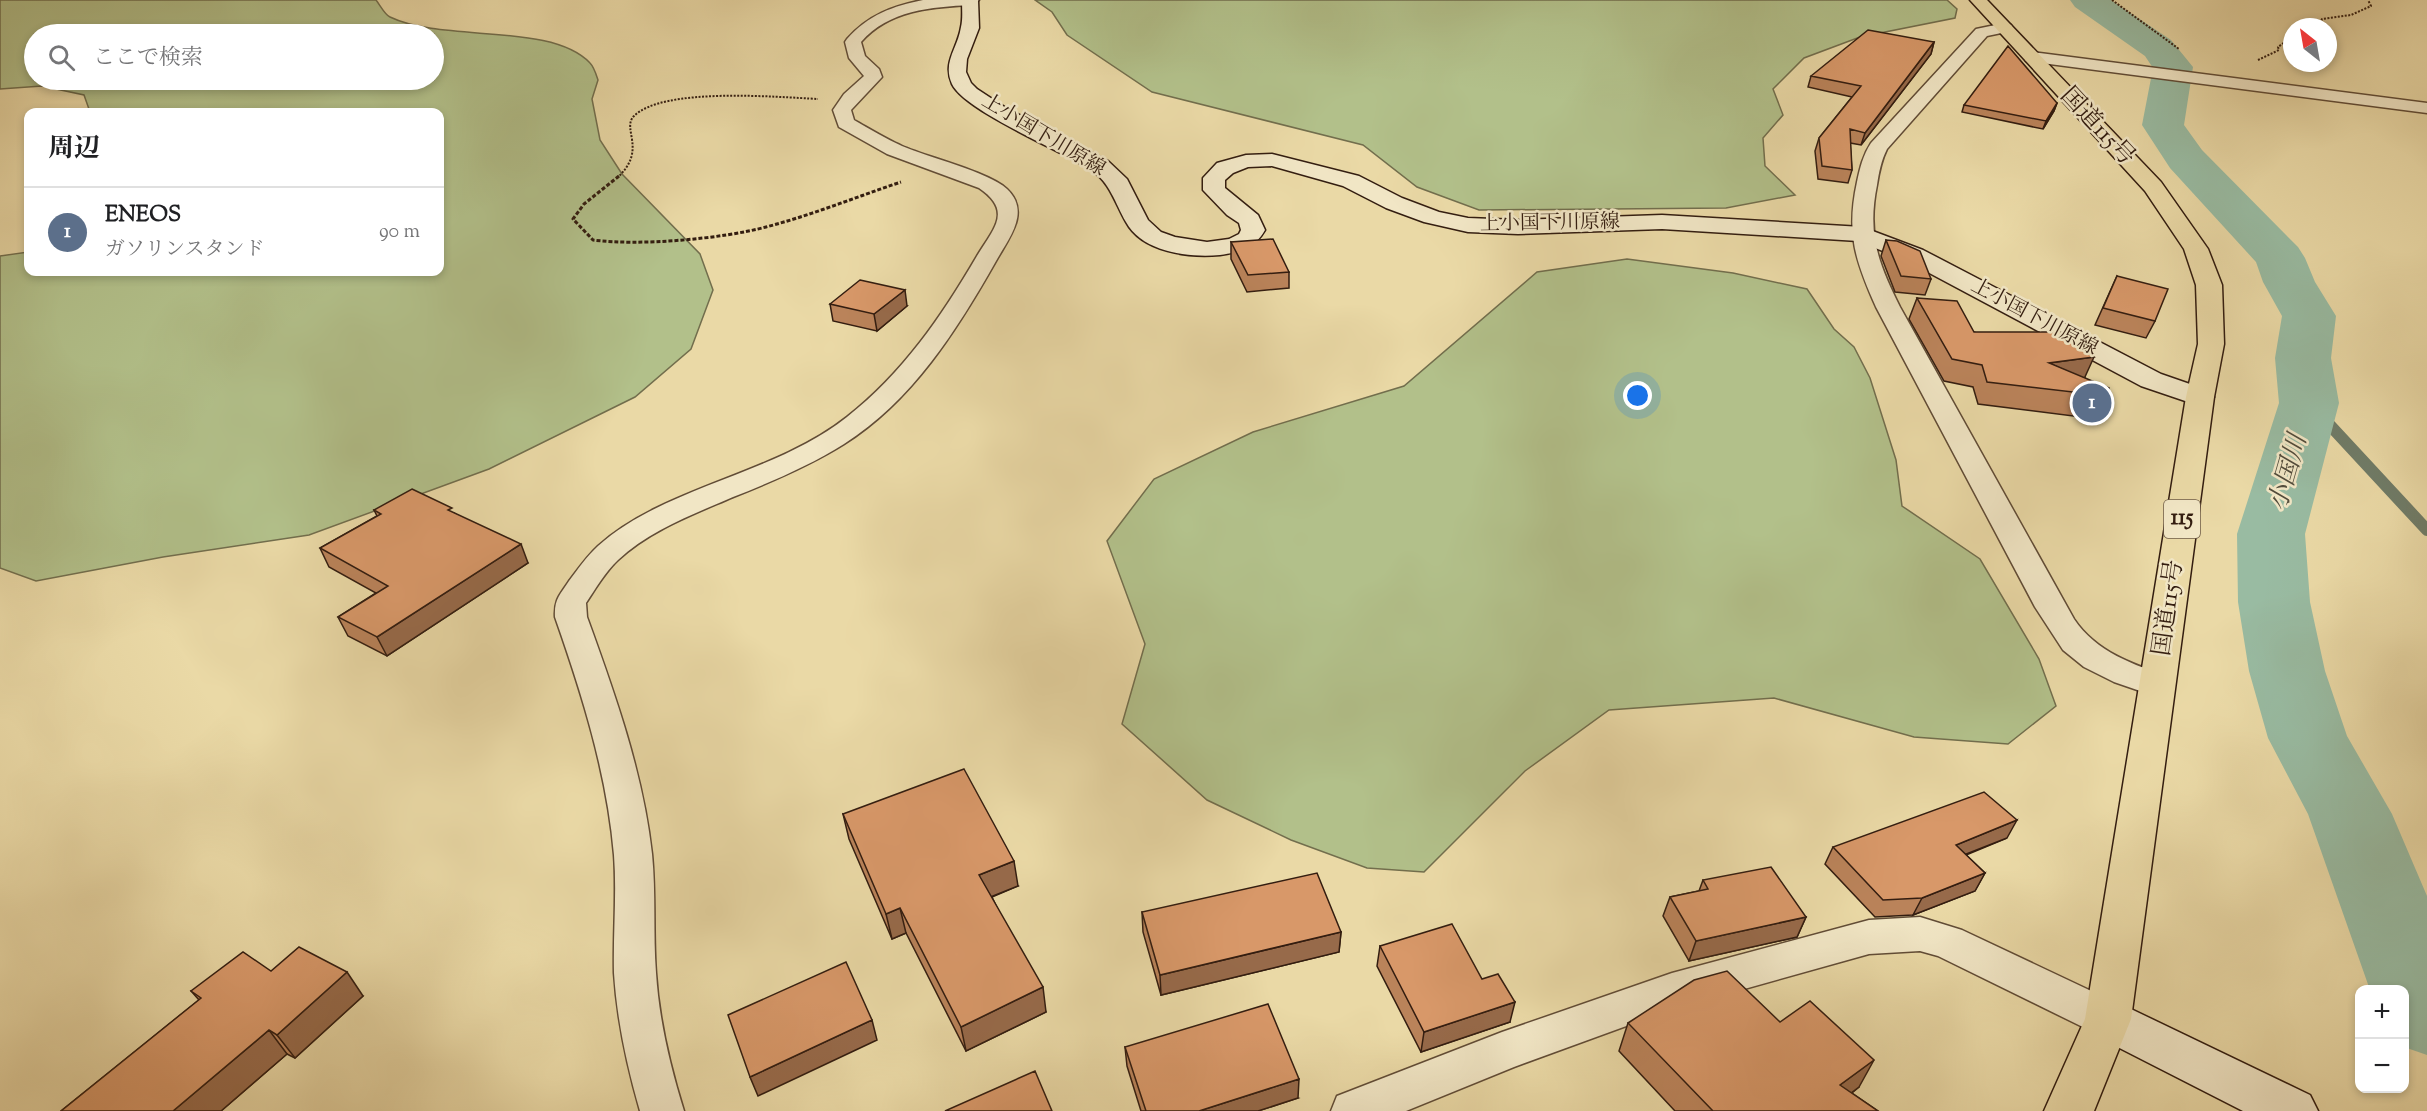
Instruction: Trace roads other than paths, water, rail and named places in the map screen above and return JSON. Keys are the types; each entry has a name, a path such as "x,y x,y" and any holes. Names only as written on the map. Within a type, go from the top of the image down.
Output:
{"highway":[{"name":"国道115号","path":"1978,0 2153,187 2196,249 2209,285 2211,344 2200,397 2108,1019 2069,1111"}],"main road":[{"name":"上小国下川原線","path":"970,0 970,28 958,59 957,72 963,85 999,112 1100,166 1119,184 1138,223 1154,237 1170,244 1207,249 1234,246 1248,239 1252,230 1250,220 1235,210 1214,190 1214,178 1226,168 1246,161 1272,160 1351,181 1394,203 1432,217 1468,225 1662,222 1862,234 1914,255 2151,380 2200,397"},
{"path":"2108,1019 2293,1111"}],"street":[{"path":"662,1111 646,1058 636,985 633,855 625,804 606,722 571,617 570,603 608,553 624,541 671,514 755,478 854,424 901,382 922,356 973,282 1008,221 1008,205 1000,193 986,184 894,150 846,123 842,110 846,102 873,78 873,73 855,54 853,42 866,26 914,7 970,0"},
{"path":"2005,28 1982,32 1878,147 1868,173 1861,211 1862,234 1872,273 1888,307 2051,607 2070,636 2078,646 2110,666 2158,685"},
{"path":"2032,57 2427,108"},
{"path":"2328,95 2363,109 2427,127"},
{"path":"1353,1111 1481,1060 1672,991 1869,937 1920,934 1948,942 2108,1019"}],"waterway":[{"name":"小国川","path":"2087,0 2158,48 2173,67 2163,125 2186,159 2280,258 2289,282 2309,316 2303,358 2309,403 2271,534 2274,602 2287,671 2308,738 2350,814 2427,1012"},
{"name":"小国川","path":"2309,403 2314,408"},
{"path":"2314,408 2427,530"}],"place":[{"name":"ENEOS","path":"2092,403"}]}
